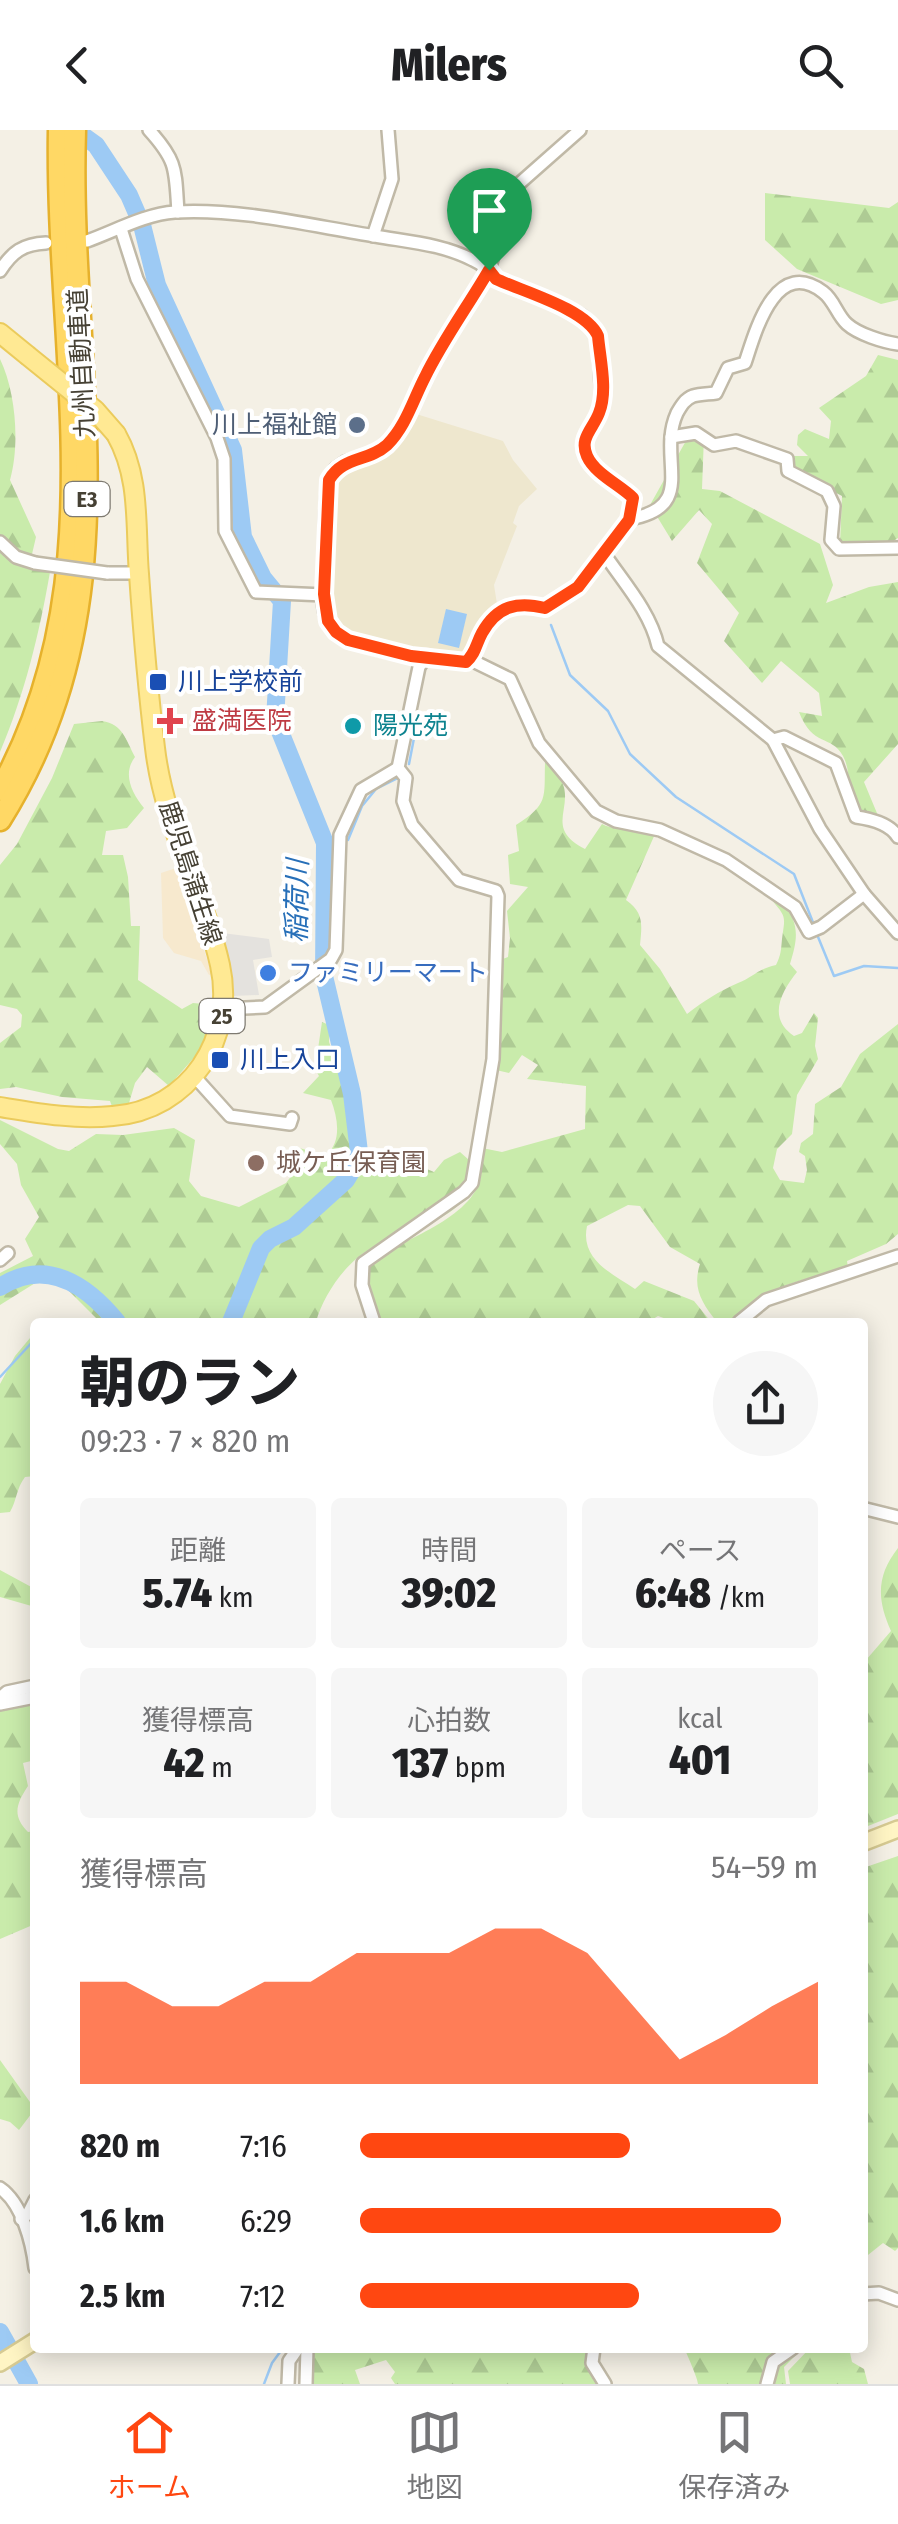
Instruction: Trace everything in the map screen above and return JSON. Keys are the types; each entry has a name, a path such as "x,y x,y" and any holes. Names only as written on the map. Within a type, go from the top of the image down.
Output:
{"highway":[{"name":"九州自動車道","path":"0,790 23,745 46,684 69,568 71,442 64,147 76,130"},
{"name":"九州自動車道","path":"0,820 51,718 71,654 83,584 87,539 86,443 64,147"}],"main road":[{"name":"鹿児島蒲生線","path":"0,333 94,410 126,450 134,484 138,573 160,781 174,837 220,966 223,1009 217,1038 194,1076 168,1099 115,1116 59,1115 0,1107"},
{"path":"868,1841 898,1829"},
{"path":"0,2363 30,2343"}],"street":[{"path":"149,130 170,151 176,173 178,212"},
{"path":"372,236 392,180 388,130"},
{"path":"580,130 512,190 489,270 394,436 372,454 345,462 329,480 324,594 328,621 348,640 425,658 471,660 510,679 539,743 596,811 616,821 660,830 726,860 795,907 815,930 864,894"},
{"path":"87,241 148,218 178,212 272,218 437,246 474,260 496,279 581,314 594,327 602,399 584,442 594,466 633,498 629,520 578,587 556,604 545,608 523,603 505,608 481,635 471,660"},
{"path":"126,227 138,279 217,438 224,460 225,531 256,592 324,594"},
{"path":"0,271 10,254 46,243"},
{"path":"629,520 651,516 669,496 673,486 674,420 684,401 716,393 728,368 745,363 762,311 786,288 796,284 814,286 826,294 846,324 898,344"},
{"path":"672,437 696,433 714,446 736,441 787,459 788,471 828,491 834,506 832,540 839,549 898,548"},
{"path":"0,542 16,557 35,563 138,573"},
{"path":"603,552 638,602 655,632 658,646 773,740 810,813 864,894 898,934"},
{"path":"223,1009 265,1008 331,959 336,950 340,835 362,790 398,768 419,667 425,658"},
{"path":"773,740 784,737 836,763 856,818 872,820 898,837"},
{"path":"373,1318 361,1276 366,1259 464,1192 473,1180 492,1060 497,963 496,891 459,880 412,825 403,801 406,778 398,768"},
{"path":"194,1076 230,1116 290,1124 292,1118"},
{"path":"743,1318 766,1300 898,1256"},
{"path":"868,1510 898,1517"},
{"path":"0,1701 7,1692 30,1687"},
{"path":"0,1701 30,1698"},
{"path":"2,2191 22,2219 30,2249"},
{"path":"22,2219 30,2210"},
{"path":"868,2294 880,2293 898,2300"},
{"path":"288,2384 290,2361 295,2353"},
{"path":"306,2384 307,2353"},
{"path":"593,2353 592,2363 605,2384"},
{"path":"767,2384 774,2362 786,2353"}],"shaded area":[{"path":"413,413 503,441 537,489 519,506 513,523 517,526 494,585 497,604 481,621 463,652 455,654 426,647 403,648 354,636 339,627 331,616 333,480 339,471 385,453"},
{"path":"176,868 212,974 209,975 201,961 174,953 163,938 161,873"},
{"path":"222,933 269,939 272,957 253,960 259,995 233,996"}],"green space":[{"path":"765,193 889,208 898,202 898,300 881,304 797,269 765,240"},
{"path":"878,355 898,360 898,538 886,546 840,544 842,496 796,472 790,463 794,456 808,456 797,445 798,435 805,429 829,439 831,421 819,408 866,376"},
{"path":"0,359 15,419 10,480 36,537 29,567 50,572 30,664 0,752"},
{"path":"704,436 702,489 720,491 820,544 833,585 826,603 869,587 898,582 898,744 864,782 879,818 856,811 843,756 804,723 799,712 822,716 819,693 781,661 762,683 724,641 739,613 697,563 712,524 699,510 672,541 650,505 687,439"},
{"path":"102,721 119,729 135,757 129,770 130,783 144,808 127,828 106,831 102,855 123,855 131,926 140,926 138,980 182,1009 193,1003 215,1005 204,1024 206,1044 169,1086 147,1067 135,1083 129,1103 113,1109 110,1101 62,1097 16,1087 0,1089 0,1043 21,1027 22,1015 17,1009 0,1005 0,865 17,844 52,778 74,724"},
{"path":"545,762 565,791 566,833 585,849 602,824 638,827 655,834 626,900 641,920 640,945 660,969 687,1014 718,993 776,965 784,921 771,899 782,901 788,909 796,931 790,964 797,972 782,996 779,1013 794,1036 802,1033 814,1013 818,1018 818,1059 797,1095 792,1134 777,1149 773,1168 780,1180 804,1183 805,1156 799,1152 801,1143 813,1134 815,1104 841,1087 860,1054 898,1024 898,1234 886,1244 847,1261 848,1268 769,1292 735,1318 714,1318 700,1295 700,1264 670,1247 640,1206 628,1205 587,1226 588,1248 593,1256 607,1271 635,1289 644,1281 694,1301 708,1318 378,1318 369,1285 370,1262 434,1227 465,1204 481,1176 472,1146 502,1152 585,1129 586,1086 527,1079 538,1065 522,1055 509,1073 496,1070 492,963 508,957 507,911 528,887 510,884 508,855 519,851 516,825 539,805 545,784"},
{"path":"322,1022 329,1025 329,1042 337,1064 357,1089 363,1128 361,1166 422,1167 434,1172 444,1160 460,1152 469,1160 476,1179 458,1206 445,1215 361,1255 336,1281 318,1318 96,1318 62,1284 40,1280 0,1305 0,1273 33,1256 25,1239 39,1217 21,1185 17,1164 0,1144 0,1120 69,1151 96,1134 123,1135 174,1128 195,1140 189,1181 201,1196 239,1207 286,1183 298,1167 293,1146 326,1156 335,1144 337,1122 331,1100 303,1093 319,1076 315,1069"},
{"path":"30,1338 30,1476 25,1477 10,1512 0,1513 0,1384"},
{"path":"898,1548 898,1814 868,1826 868,1658 891,1631 881,1588"},
{"path":"0,1570 30,1586 30,1606 0,1597"},
{"path":"30,1693 30,1761 23,1763 28,1786 18,1810 20,1821 30,1832 30,1926 0,1939 0,1704"},
{"path":"898,1856 898,2248 895,2251 883,2243 868,2255 868,1866"},
{"path":"0,2060 30,2102 30,2116 19,2130 0,2119"},
{"path":"311,2353 593,2353 610,2384 395,2384 391,2378 395,2372 386,2360 355,2370 360,2384 312,2384"},
{"path":"686,2353 798,2353 784,2367 786,2384 698,2384"},
{"path":"805,2353 850,2353 852,2362 864,2369 868,2384 790,2384 788,2371"}],"water":[{"path":"446,609 467,614 459,648 438,643"}],"waterway":[{"name":"稲荷川","path":"75,130 96,145 129,195 142,225 157,285 233,450 243,537 263,578 282,601 275,719 325,843 324,976 352,1094 359,1152 346,1180 294,1227 261,1248 233,1318"},
{"path":"551,625 570,675 608,711 630,754 676,797 794,874 814,925"},
{"path":"409,764 415,733"},
{"path":"348,840 362,806 376,789 398,778"},
{"path":"325,855 333,850"},
{"path":"816,932 834,976 864,966 898,968"},
{"name":"稲荷川","path":"0,1287 33,1275 64,1279 93,1297 113,1318"},
{"path":"0,1377 30,1344"},
{"path":"0,2182 17,2197"},
{"name":"稲荷川","path":"0,2332 29,2384"},
{"path":"264,2384 279,2353"}],"place":[{"name":"川上福祉館","path":"357,425"},
{"name":"川上学校前","path":"158,682"},
{"name":"盛満医院","path":"170,721"},
{"name":"陽光苑","path":"353,726"},
{"name":"ファミリーマート","path":"268,973"},
{"name":"川上入口","path":"220,1060"},
{"name":"城ケ丘保育園","path":"256,1163"}],"route":[{"path":"489,270 496,279 581,314 594,327 602,399 584,442 594,466 630,494 634,508 578,587 545,608 523,603 505,608 481,635 471,660 411,656 348,640 336,632 325,612 329,480 345,462 372,454 394,436 410,412 423,379 489,270"}]}
